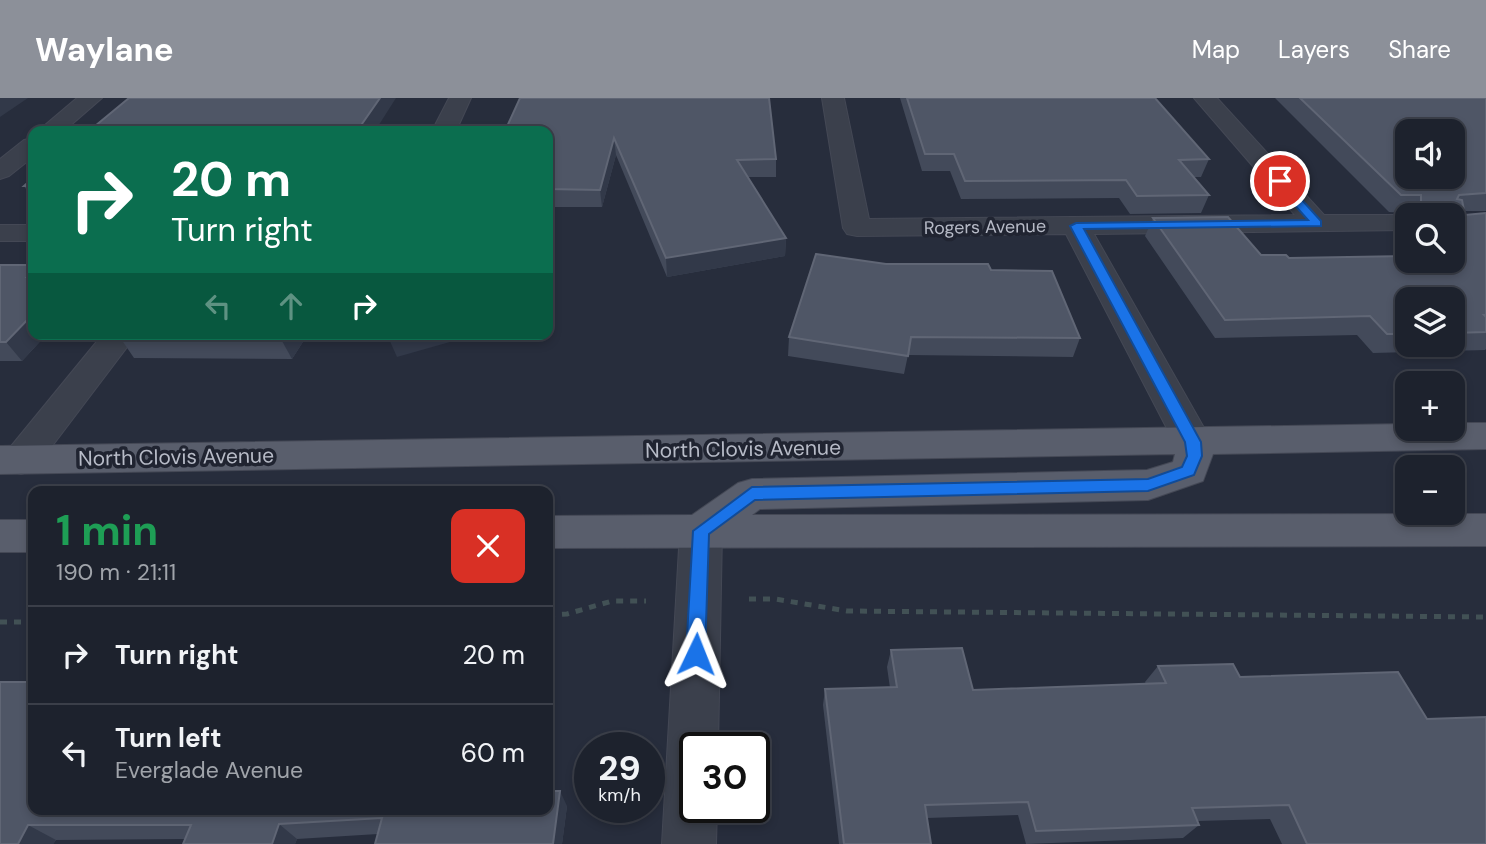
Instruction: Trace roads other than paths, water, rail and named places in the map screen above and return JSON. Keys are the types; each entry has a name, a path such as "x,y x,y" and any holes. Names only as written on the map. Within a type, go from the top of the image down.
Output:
{"main road":[{"name":"North Clovis Avenue","path":"10,460 1486,436"},
{"path":"701,531 752,494 1148,485 1189,471 1194,456 1193,442"},
{"path":"553,532 1486,530"},
{"path":"0,536 28,536"}],"street":[{"path":"56,126 91,98"},
{"path":"446,126 460,98"},
{"name":"Rogers Avenue","path":"833,98 857,228 1395,222"},
{"path":"1205,98 1317,223"},
{"path":"0,171 28,149"},
{"path":"1076,226 1193,442"},
{"path":"0,233 28,233"},
{"path":"10,460 116,340"},
{"path":"689,844 701,531"}]}
